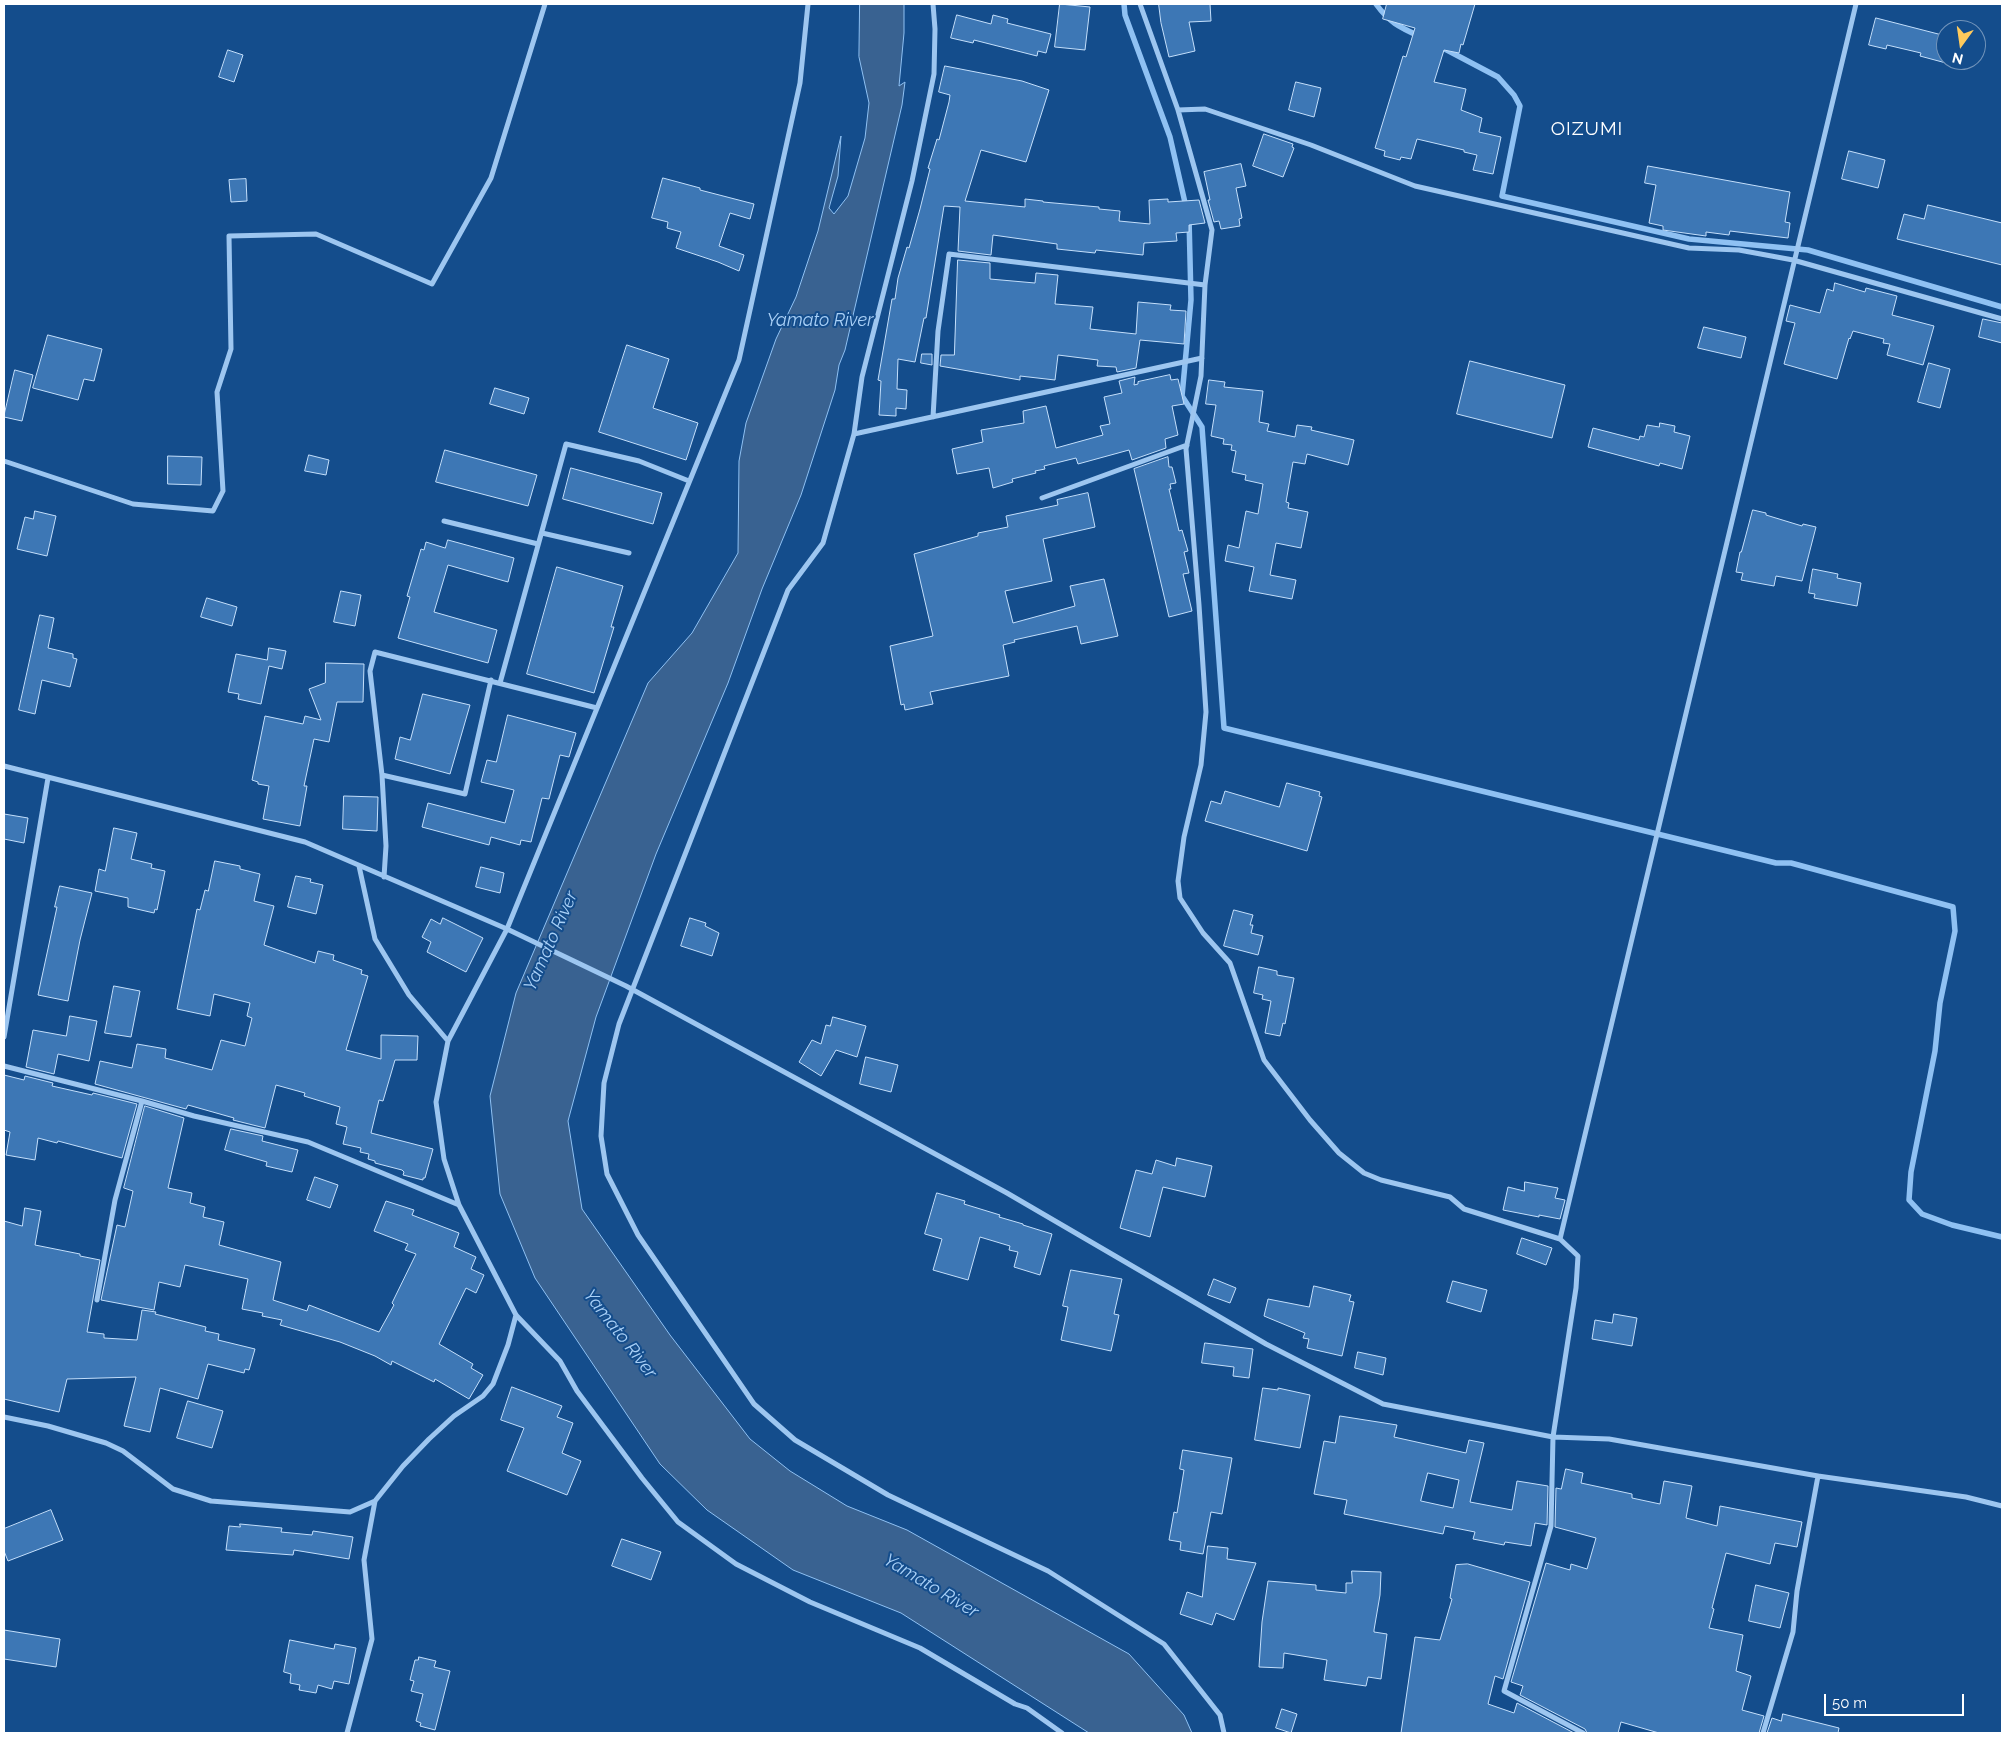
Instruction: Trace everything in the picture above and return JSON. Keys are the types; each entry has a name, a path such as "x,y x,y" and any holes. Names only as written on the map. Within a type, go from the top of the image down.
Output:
{"street":[{"path":"4,461 133,504 213,511 223,491 217,392 231,349 229,236 316,234 432,284 491,178 544,4"},
{"path":"808,4 800,83 739,360 507,929 448,1041 436,1102 444,1159 459,1205 516,1315 560,1361 577,1391 642,1478 678,1522 736,1564 810,1602 920,1648 1026,1708 1062,1733"},
{"path":"933,4 935,30 934,74 912,181 862,377 854,434 823,543 788,590 619,1024 604,1083 602,1136 606,1174 638,1235 754,1404 795,1440 888,1495 1048,1571 1164,1644 1220,1716 1224,1733"},
{"path":"1140,4 1178,110 1212,230 1205,284 1201,376 1187,445 1206,712 1201,765 1184,837 1178,881 1180,898 1203,933 1230,963 1264,1060 1310,1120 1339,1153 1364,1173 1381,1180 1450,1197 1464,1209 1560,1239 1578,1256 1576,1288 1553,1436 1551,1526 1504,1691 1583,1733"},
{"path":"1560,1239 1793,260 1856,4"},
{"path":"1178,110 1204,109 1311,145 1415,186 1689,248 1739,250 1793,260 2002,319"},
{"path":"933,417 938,331 949,254 1205,284"},
{"path":"854,434 1202,358"},
{"path":"500,683 566,444 639,461 690,481"},
{"path":"1042,498 1187,445"},
{"path":"444,521 538,544"},
{"path":"542,533 629,553"},
{"path":"384,877 386,846 382,774 370,670 375,652 597,708"},
{"path":"382,774 465,794 491,680"},
{"path":"4,766 305,842 507,929 626,986 1006,1193 1266,1344 1383,1404 1553,1436 1609,1439 1818,1476 1966,1497 2002,1506"},
{"path":"4,1037 48,778"},
{"path":"359,866 375,939 409,995 448,1041"},
{"path":"4,1066 194,1116 308,1142 459,1205"},
{"path":"97,1300 115,1200 142,1101"},
{"path":"347,1733 372,1639 364,1560 375,1502 403,1466 429,1439 454,1416 483,1396 493,1384 508,1345 516,1315"},
{"path":"4,1416 48,1426 106,1443 123,1450 173,1489 211,1501 350,1512 375,1502"},
{"path":"1763,1733 1793,1632 1797,1591 1818,1476"}],"water":[{"name":"Yamato River","path":"860,4 904,4 904,33 899,86 905,82 902,105 845,350 839,365 835,390 801,495 762,589 728,683 656,854 596,1017 568,1121 582,1209 670,1335 750,1439 790,1471 847,1506 907,1530 1129,1654 1184,1715 1192,1733 1089,1733 901,1613 793,1570 707,1510 660,1464 535,1278 500,1194 490,1096 516,993 648,683 692,633 738,553 739,461 746,423 776,339 796,297 818,231 841,136 838,176 829,208 834,214 848,196 865,138 869,103 859,57"}],"building":[{"path":"1060,4 1090,7 1085,50 1055,47"},
{"path":"1159,4 1210,4 1211,21 1189,22 1195,51 1169,57 1161,23"},
{"path":"1387,4 1475,4 1459,53 1444,50 1434,82 1466,89 1461,110 1482,118 1479,132 1501,137 1493,174 1473,170 1477,155 1417,139 1411,159 1401,157 1400,160 1384,156 1385,151 1375,148 1403,56 1406,57 1415,28 1383,19"},
{"path":"957,15 991,24 993,15 1008,19 1007,23 1051,34 1046,53 1038,51 1037,56 974,40 973,43 951,38"},
{"path":"1876,18 1936,33 1936,60 1920,56 1921,53 1887,45 1886,49 1869,45"},
{"path":"228,50 243,55 234,82 219,77"},
{"path":"945,66 1022,81 1049,90 1026,162 981,150 965,201 1025,207 1025,199 1099,207 1099,209 1120,211 1119,221 1150,224 1149,200 1168,199 1168,202 1199,200 1205,223 1189,225 1189,232 1176,233 1177,241 1144,243 1143,255 1096,250 1095,253 1057,249 1057,244 993,235 991,255 958,251 960,207 944,206 926,318 924,318 915,362 898,359 897,389 907,390 906,409 896,408 896,416 879,415 881,381 878,380 892,299 895,299 898,278 920,209 930,169 928,168 937,139 939,140 949,102 950,95 939,92"},
{"path":"1296,82 1321,88 1314,117 1289,110"},
{"path":"1264,134 1293,144 1292,147 1294,148 1283,177 1253,166"},
{"path":"1849,151 1885,160 1878,188 1842,179"},
{"path":"1241,164 1246,186 1236,188 1242,218 1239,219 1240,226 1221,229 1219,221 1214,222 1208,200 1210,200 1204,172"},
{"path":"1648,166 1790,192 1785,222 1790,223 1788,238 1730,231 1729,235 1706,232 1706,236 1663,230 1663,226 1649,223 1656,185 1645,183"},
{"path":"663,178 754,204 750,219 730,213 719,246 744,255 739,271 676,248 681,232 667,228 668,222 652,218"},
{"path":"246,179 247,201 231,202 229,180"},
{"path":"1928,205 2002,223 2002,265 1897,239 1904,214 1924,219"},
{"path":"958,260 990,263 990,279 1035,283 1036,273 1058,275 1055,304 1093,307 1090,329 1136,334 1138,302 1171,305 1170,310 1186,311 1184,344 1140,340 1136,368 1117,372 1116,367 1097,366 1098,360 1058,355 1055,380 1020,376 1020,380 940,366 941,355 954,355"},
{"path":"1835,283 1865,292 1866,288 1897,296 1892,315 1934,326 1923,365 1887,355 1890,344 1883,343 1884,339 1853,331 1849,338 1837,379 1784,364 1795,323 1786,321 1790,305 1820,313 1827,289 1833,291"},
{"path":"1983,319 2002,323 2002,343 1979,337"},
{"path":"1704,327 1746,337 1741,358 1698,348"},
{"path":"48,335 102,349 94,381 84,379 78,400 33,388"},
{"path":"627,345 669,359 653,408 698,423 686,460 599,432"},
{"path":"922,354 932,354 932,365 921,363"},
{"path":"1470,361 1565,385 1552,438 1457,414"},
{"path":"1929,363 1950,369 1940,408 1918,402"},
{"path":"15,370 33,375 22,421 4,417"},
{"path":"1170,375 1171,380 1178,379 1184,404 1172,406 1178,435 1165,439 1166,448 1132,460 1129,450 1078,464 1076,458 1044,466 1045,469 1035,471 1036,473 1012,479 1013,482 993,488 989,468 957,474 952,449 983,442 981,430 1024,423 1023,411 1046,406 1056,448 1103,435 1100,426 1110,424 1104,397 1122,393 1119,381 1135,377 1134,385 1138,384 1138,382"},
{"path":"1209,380 1225,382 1224,387 1263,391 1259,422 1269,424 1267,431 1295,437 1297,425 1312,427 1311,430 1354,440 1348,465 1307,454 1305,464 1293,462 1286,502 1289,503 1288,508 1308,512 1301,548 1276,543 1270,575 1296,580 1292,599 1249,591 1254,567 1225,561 1228,545 1239,548 1246,511 1258,514 1263,484 1245,480 1246,475 1232,472 1236,451 1231,450 1232,445 1223,444 1224,439 1211,436 1216,405 1206,404"},
{"path":"495,388 529,398 524,414 490,404"},
{"path":"1660,423 1675,426 1674,432 1690,436 1682,469 1660,463 1659,466 1588,447 1593,428 1639,440 1640,436 1644,437 1647,425 1659,427"},
{"path":"445,450 537,475 528,506 436,482"},
{"path":"309,455 329,460 326,475 305,471"},
{"path":"168,456 202,457 201,485 168,484"},
{"path":"1168,457 1169,467 1172,467 1176,483 1170,484 1171,489 1169,489 1179,531 1182,530 1188,551 1184,552 1189,573 1183,574 1192,611 1169,617 1134,469"},
{"path":"571,468 662,493 653,524 563,499"},
{"path":"1088,493 1095,527 1043,539 1052,581 1005,591 1013,623 1075,606 1070,586 1104,579 1118,636 1081,644 1077,626 1014,640 1015,642 1003,645 1009,676 930,692 933,704 905,710 904,704 901,705 890,646 933,636 914,554 978,536 978,533 1008,527 1006,516 1058,505 1057,500"},
{"path":"1753,510 1802,526 1803,524 1816,527 1802,581 1776,576 1774,586 1741,580 1743,573 1736,572"},
{"path":"35,511 56,516 47,556 17,549 25,517 33,519"},
{"path":"448,540 514,558 508,582 448,565 434,612 497,630 488,663 398,638 410,597 407,596 421,549 424,550 426,542 445,548"},
{"path":"557,567 623,586 611,627 614,627 594,693 527,674"},
{"path":"1813,569 1838,574 1837,578 1861,583 1857,606 1814,598 1815,594 1809,593"},
{"path":"341,591 361,595 355,626 334,622"},
{"path":"207,598 237,607 232,626 201,617"},
{"path":"40,615 54,618 48,648 73,654 73,658 77,659 70,687 42,680 35,714 19,710"},
{"path":"269,648 286,651 282,669 269,666 261,704 238,699 239,694 228,692 236,654 267,660"},
{"path":"326,663 364,664 363,702 337,702 329,742 314,739 304,786 307,786 300,826 263,819 269,786 258,784 258,782 252,780 265,716 303,724 305,716 321,720 309,689 325,683"},
{"path":"423,694 470,705 450,774 395,759 400,737 410,740"},
{"path":"508,715 576,733 569,757 560,755 549,799 542,798 531,842 521,840 520,845 491,837 489,845 422,827 428,803 505,823 514,790 481,782 487,760 496,762"},
{"path":"1287,783 1320,792 1319,796 1322,797 1307,851 1205,821 1211,801 1221,804 1225,791 1279,807"},
{"path":"344,796 378,797 377,831 343,829"},
{"path":"4,814 28,818 24,843 4,839"},
{"path":"114,828 137,833 131,859 152,864 151,868 165,871 157,910 155,909 154,913 128,907 128,898 95,891 99,869 105,871"},
{"path":"215,861 240,866 240,869 260,874 254,901 274,906 264,945 315,963 318,951 334,955 333,960 362,970 361,974 368,976 346,1050 381,1059 381,1035 418,1036 417,1060 395,1060 383,1101 379,1100 371,1133 433,1149 423,1180 403,1175 404,1172 402,1170 375,1163 375,1161 368,1159 369,1154 360,1152 361,1148 343,1144 347,1127 336,1124 340,1107 304,1096 305,1093 276,1085 265,1128 188,1105 186,1109 95,1084 100,1061 132,1068 137,1044 166,1049 165,1058 212,1070 221,1040 245,1046 252,1018 247,1016 250,1003 214,994 210,1016 177,1009 197,909 200,910 205,890 208,891"},
{"path":"481,867 504,873 500,893 476,887"},
{"path":"296,876 311,879 310,882 323,885 316,914 288,907"},
{"path":"60,886 92,893 80,940 68,1001 38,995"},
{"path":"1234,910 1253,915 1250,925 1253,925 1251,933 1263,936 1258,955 1224,946"},
{"path":"443,918 483,938 466,972 427,952 431,942 422,937 431,919 440,924"},
{"path":"690,918 706,923 705,926 719,933 712,956 681,946"},
{"path":"1259,967 1277,971 1277,975 1294,978 1285,1024 1283,1023 1280,1036 1265,1033 1271,1001 1262,999 1263,995 1254,993"},
{"path":"114,986 140,991 131,1037 105,1033"},
{"path":"70,1016 97,1021 89,1061 58,1054 54,1074 26,1067 33,1030 66,1036"},
{"path":"833,1017 866,1026 857,1057 836,1050 821,1076 799,1062 812,1040 821,1044 826,1025 830,1026"},
{"path":"866,1057 898,1065 891,1092 860,1084"},
{"path":"4,1075 24,1080 25,1076 53,1083 52,1086 92,1095 93,1093 137,1104 122,1158 58,1141 57,1143 38,1138 35,1160 6,1155 10,1132 4,1130"},
{"path":"145,1106 184,1118 168,1188 192,1193 190,1203 205,1207 203,1217 224,1222 219,1245 281,1262 273,1300 307,1311 309,1305 379,1332 394,1305 392,1303 416,1254 405,1250 408,1244 374,1231 386,1201 414,1210 412,1215 459,1233 454,1247 476,1257 471,1269 484,1275 476,1293 466,1288 439,1344 473,1364 471,1368 483,1375 469,1399 435,1379 434,1382 392,1361 391,1365 375,1356 340,1342 280,1325 282,1320 262,1316 263,1313 242,1309 248,1279 185,1265 180,1287 159,1282 154,1310 101,1300 117,1225 125,1227 133,1191 124,1188"},
{"path":"231,1129 263,1136 262,1141 298,1150 292,1172 266,1166 267,1162 225,1150"},
{"path":"1177,1158 1212,1166 1205,1197 1163,1187 1150,1237 1120,1228 1136,1170 1152,1174 1156,1160 1175,1166"},
{"path":"315,1177 338,1185 330,1208 307,1200"},
{"path":"1525,1182 1558,1188 1555,1198 1565,1200 1560,1219 1503,1210 1508,1187 1524,1191"},
{"path":"937,1193 965,1201 964,1204 1052,1234 1040,1275 1014,1267 1018,1252 1009,1250 1010,1246 980,1237 968,1280 933,1270 942,1239 925,1234"},
{"path":"25,1208 41,1211 35,1245 100,1260 87,1332 104,1334 104,1338 137,1340 142,1310 156,1312 155,1314 206,1327 205,1331 219,1334 218,1340 255,1349 249,1370 245,1369 244,1373 208,1364 198,1399 160,1388 150,1432 124,1426 136,1377 67,1379 59,1412 4,1399 4,1221 22,1226"},
{"path":"1522,1238 1552,1248 1546,1265 1517,1254"},
{"path":"1071,1270 1122,1279 1114,1314 1119,1315 1111,1351 1061,1340 1068,1307 1063,1306"},
{"path":"1214,1279 1236,1288 1230,1303 1208,1295"},
{"path":"1453,1281 1487,1290 1481,1312 1447,1302"},
{"path":"1314,1286 1351,1295 1349,1301 1354,1302 1342,1356 1307,1348 1309,1339 1303,1338 1305,1333 1264,1316 1268,1299 1309,1307"},
{"path":"1614,1314 1637,1318 1632,1346 1592,1339 1595,1320 1612,1323"},
{"path":"1205,1343 1253,1349 1249,1378 1233,1376 1234,1367 1202,1363"},
{"path":"1358,1352 1386,1358 1383,1375 1355,1368"},
{"path":"512,1387 562,1406 557,1417 573,1423 562,1453 581,1461 567,1495 507,1471 524,1428 501,1420"},
{"path":"1263,1388 1278,1390 1278,1388 1310,1395 1300,1448 1255,1440"},
{"path":"188,1401 223,1411 212,1448 177,1438"},
{"path":"1340,1416 1397,1425 1394,1437 1466,1453 1469,1440 1484,1443 1470,1502 1512,1510 1517,1481 1548,1486 1547,1525 1535,1523 1531,1546 1505,1542 1504,1545 1473,1539 1475,1532 1445,1526 1443,1534 1344,1514 1347,1500 1314,1494 1324,1441 1335,1443","holes":["1428,1473 1459,1480 1453,1508 1421,1501"]},
{"path":"1183,1450 1232,1458 1222,1514 1211,1512 1203,1554 1180,1550 1181,1542 1169,1540 1174,1512 1177,1513 1184,1470 1180,1469"},
{"path":"1566,1469 1583,1473 1581,1483 1632,1494 1632,1498 1660,1504 1664,1481 1692,1486 1686,1518 1717,1526 1720,1506 1802,1522 1797,1547 1775,1543 1770,1564 1726,1553 1712,1608 1714,1609 1709,1628 1743,1635 1736,1671 1751,1676 1742,1710 1764,1716 1759,1733 1659,1733 1621,1722 1618,1733 1587,1733 1585,1729 1520,1695 1523,1686 1511,1682 1546,1563 1570,1570 1571,1564 1587,1569 1596,1538 1555,1527 1556,1488 1561,1489"},
{"path":"51,1510 63,1540 8,1561 4,1551 4,1529"},
{"path":"240,1524 282,1528 281,1532 312,1535 313,1531 353,1537 349,1559 294,1550 293,1555 226,1550 229,1526 240,1527"},
{"path":"622,1539 661,1552 651,1580 612,1566"},
{"path":"1208,1546 1228,1548 1227,1559 1256,1563 1234,1620 1216,1613 1212,1625 1180,1614 1187,1592 1202,1597"},
{"path":"1468,1564 1530,1582 1503,1679 1495,1676 1488,1704 1514,1713 1517,1703 1574,1733 1401,1733 1415,1637 1440,1640 1452,1599 1450,1598 1456,1565"},
{"path":"1352,1571 1381,1572 1380,1595 1374,1632 1387,1634 1381,1679 1368,1677 1366,1686 1324,1680 1327,1660 1284,1653 1283,1668 1259,1667 1262,1622 1268,1581 1316,1585 1316,1590 1346,1593 1346,1583 1352,1583"},
{"path":"1756,1585 1789,1593 1780,1628 1749,1621"},
{"path":"4,1630 60,1639 56,1667 4,1659"},
{"path":"290,1640 334,1649 335,1644 356,1648 349,1684 334,1681 332,1689 318,1685 316,1693 299,1690 300,1685 290,1683 291,1674 284,1672"},
{"path":"419,1657 436,1661 434,1667 450,1671 435,1730 420,1726 421,1723 416,1721 423,1694 411,1691 414,1681 410,1680 415,1660 418,1660"},
{"path":"1282,1709 1297,1714 1291,1733 1276,1728"},
{"path":"1783,1714 1839,1728 1838,1733 1767,1733 1772,1718 1781,1721"}],"waterway":[{"path":"1124,4 1125,15 1170,137 1186,207"},
{"path":"1376,4 1395,23 1419,36"},
{"path":"1443,48 1498,77 1514,95 1520,106 1502,196 1689,239 1808,250 2002,307"},
{"path":"1189,218 1191,300 1182,396 1202,427 1224,728 1776,863 1791,863 1953,907 1955,931 1940,1003 1935,1051 1911,1172 1909,1200 1922,1214 1952,1225 2002,1237"}],"district":[{"name":"OIZUMI","path":"1587,129"}]}
